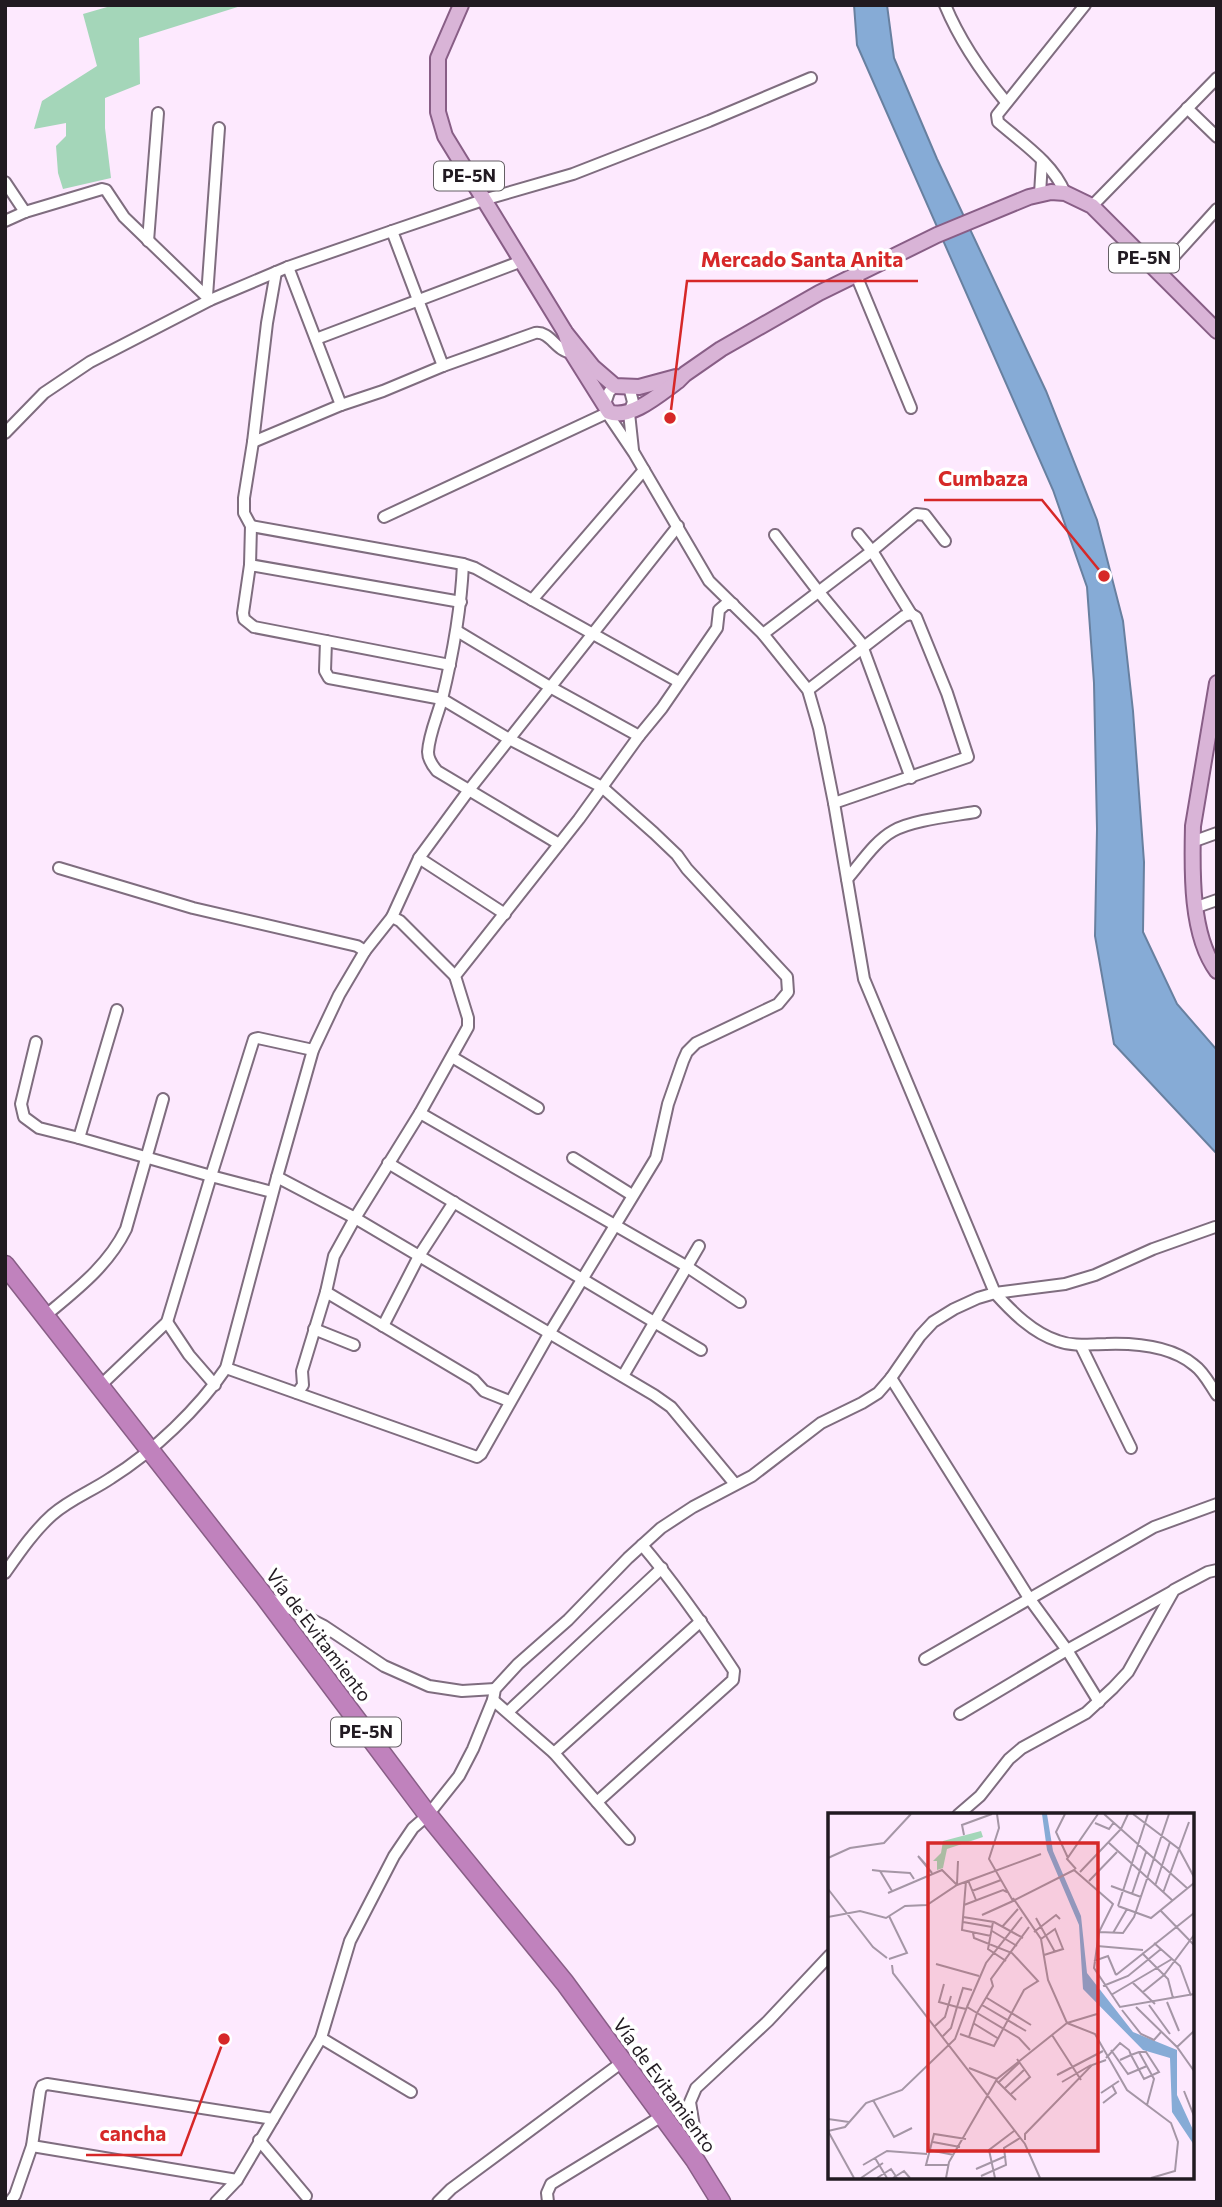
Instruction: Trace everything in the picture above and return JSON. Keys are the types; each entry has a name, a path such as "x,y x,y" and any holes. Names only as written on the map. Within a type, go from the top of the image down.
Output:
{"highway":[{"name":"Vía de Evitamiento","path":"5,1265 264,1596 428,1815 565,1983 621,2063 695,2160 721,2202"}],"main road":[{"name":"PE-5N","path":"461,5 438,58 438,113 445,136 483,200 565,332 593,367 622,387 653,384 685,374"},
{"name":"PE-5N","path":"629,413 732,343 819,293 937,235 1040,194 1065,193 1092,206 1217,331"},
{"name":"PE-5N","path":"565,332 572,353 607,410"},
{"path":"607,410 615,414 629,413"},
{"path":"1217,683 1212,737 1192,842 1201,938 1211,963 1217,970"}],"street":[{"path":"945,5 952,22 984,75 1006,102"},
{"path":"1065,193 1059,178 998,122 997,115 1085,5"},
{"path":"5,433 44,393 90,362 208,298 392,230 573,174 811,78"},
{"path":"1092,206 1217,78"},
{"path":"1186,108 1217,137"},
{"path":"148,241 158,113"},
{"path":"208,298 219,128"},
{"path":"1040,194 1042,160"},
{"path":"5,182 25,212"},
{"path":"5,221 25,212 106,190 124,217 208,298"},
{"path":"1159,273 1217,209"},
{"path":"392,230 443,366"},
{"path":"316,339 522,261"},
{"path":"288,267 341,405"},
{"path":"276,272 243,505 251,526 250,565 243,613 249,624 450,665"},
{"path":"856,275 911,408"},
{"path":"253,442 443,366 541,332 551,338 558,348 572,353"},
{"path":"634,453 629,413 633,402 622,387 609,392 607,410 709,581 763,634 808,690 819,728 834,803 864,979 995,1293 1020,1318 1058,1342 1081,1346 1144,1346 1166,1351 1195,1365 1217,1395"},
{"path":"384,517 607,410"},
{"path":"532,600 644,470"},
{"path":"763,634 916,514 925,514 945,541"},
{"path":"251,526 475,568 679,682"},
{"path":"5,1573 22,1548 52,1515 113,1478 150,1448 197,1407 226,1368 313,1050 339,995 365,951 392,917 419,858 469,790 678,526"},
{"path":"834,803 968,757 947,693 916,617 911,614 872,551 858,534"},
{"path":"775,535 861,643 911,778"},
{"path":"463,564 457,631 429,746 430,761 436,771 559,844"},
{"path":"250,565 461,601"},
{"path":"455,976 662,708 717,628 719,610 726,604 733,604"},
{"path":"808,690 911,614"},
{"path":"457,631 639,736"},
{"path":"226,1368 477,1457 581,1279 656,1158 668,1104 687,1052 696,1043 778,1004 788,992 788,977 677,855 602,787 509,739 442,699 329,678 325,671 326,641"},
{"path":"847,879 892,831 904,826 975,812"},
{"path":"1192,842 1217,833"},
{"path":"419,858 505,914"},
{"path":"59,868 193,908 357,946 365,951"},
{"path":"1196,907 1217,900"},
{"path":"297,1393 303,1385 302,1371 327,1292 334,1256 420,1113 452,1057 468,1022 455,976 400,921 392,917"},
{"path":"79,1138 117,1010"},
{"path":"101,1385 167,1322 254,1039 313,1050"},
{"path":"36,1042 21,1104 24,1117 39,1128 272,1192"},
{"path":"452,1057 538,1108"},
{"path":"45,1316 82,1285 111,1256 119,1244 126,1229 163,1098"},
{"path":"420,1113 615,1224 740,1302"},
{"path":"573,1158 632,1195"},
{"path":"388,1163 701,1350"},
{"path":"277,1177 355,1218 671,1407 735,1484"},
{"path":"383,1326 419,1256 454,1202"},
{"path":"216,2202 237,2180 321,2038 351,1941 394,1856 413,1828 428,1815 459,1776 473,1749 494,1694 517,1664 568,1620 661,1528 693,1507 752,1476 821,1423 862,1404 878,1393 933,1322 978,1298 995,1293 1065,1284 1215,1227"},
{"path":"623,1376 699,1246"},
{"path":"327,1292 474,1380 484,1391 509,1401"},
{"path":"167,1322 189,1355 215,1385"},
{"path":"314,1329 354,1345"},
{"path":"1081,1346 1131,1448"},
{"path":"891,1378 1029,1598 1067,1650 1099,1702"},
{"path":"925,1659 1154,1527 1217,1504"},
{"path":"597,1802 733,1680 734,1671 701,1621 642,1545"},
{"path":"509,1712 662,1568"},
{"path":"960,1713 1174,1590 1217,1570"},
{"path":"960,1813 980,1796 1016,1754 1087,1713 1128,1672 1174,1590"},
{"path":"264,1596 324,1626 384,1666 429,1686 494,1694 509,1712 554,1753 629,1839"},
{"path":"554,1753 701,1621"},
{"path":"695,2160 697,2145 690,2102 696,2088 768,2021 828,1957"},
{"path":"321,2038 411,2092"},
{"path":"438,2202 451,2189 621,2063"},
{"path":"10,2202 32,2146 40,2091 42,2086 47,2084 273,2119"},
{"path":"548,2202 547,2193 551,2184 662,2116"},
{"path":"259,2140 306,2196"},
{"path":"32,2146 237,2180"}],"green space":[{"path":"114,5 244,5 139,38 140,84 105,98 105,128 111,178 63,189 58,173 56,146 66,136 66,123 34,129 42,101 97,66 83,14"}],"water":[{"path":"854,5 887,5 894,58 937,159 1046,391 1097,520 1123,621 1133,711 1144,862 1143,932 1177,1004 1217,1050 1217,1154 1114,1044 1095,936 1097,829 1094,683 1087,587 1053,490 857,45"}],"place":[{"name":"Mercado Santa Anita","path":"670,418"},
{"name":"Cumbaza","path":"1104,576"},
{"name":"cancha","path":"224,2039"}]}
